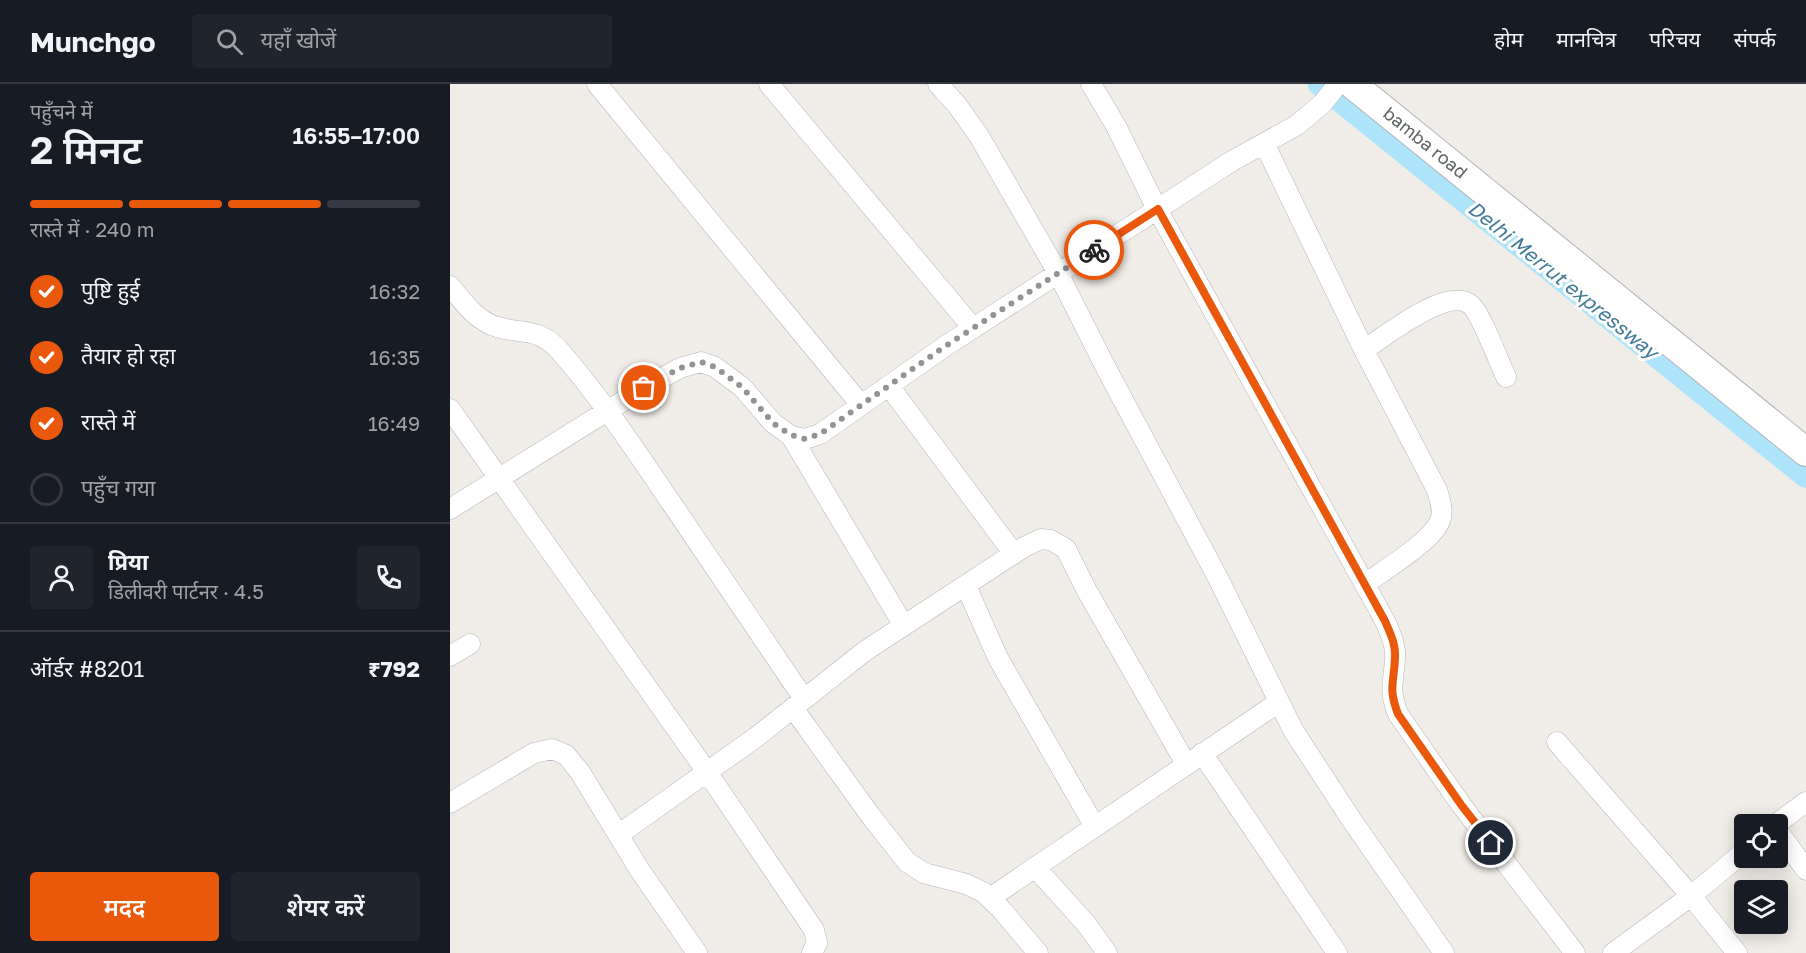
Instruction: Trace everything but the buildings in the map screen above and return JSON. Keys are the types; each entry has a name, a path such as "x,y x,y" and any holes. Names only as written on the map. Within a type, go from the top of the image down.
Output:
{"street":[{"path":"597,84 861,405"},
{"path":"769,84 973,328"},
{"path":"938,84 957,105 979,136 1058,273 1218,578 1293,730 1351,819 1444,953"},
{"path":"1091,84 1385,621 1393,641 1395,656 1392,697 1398,714 1462,806 1575,953"},
{"path":"450,509 608,410 680,368 701,362 715,367 742,387 773,423 791,435 805,439 820,434 973,328 1158,209 1297,124 1322,104 1338,84"},
{"name":"bamba road","path":"1352,84 1806,452"},
{"path":"1264,143 1364,350 1437,489 1442,507 1440,522 1424,541 1365,584"},
{"path":"450,286 467,307 484,321 497,327 526,330 545,337 558,349 608,410 870,815 907,862 924,873 966,884 983,892 1038,953"},
{"path":"1364,350 1429,307 1459,301 1470,305 1478,317 1506,377"},
{"path":"889,386 1014,554"},
{"path":"450,409 707,772 814,930 817,943 812,953"},
{"path":"791,435 904,626"},
{"path":"618,835 707,772 865,651 1014,554 1041,539 1052,540 1066,549 1087,591 1194,758 1337,953"},
{"path":"966,586 998,658 1095,827"},
{"path":"450,656 470,644"},
{"path":"990,898 1279,702"},
{"path":"1557,742 1691,896 1737,953"},
{"path":"450,803 534,753 552,749 566,755 580,772 639,869 697,953"},
{"path":"1788,815 1806,802"},
{"path":"1788,845 1806,870"},
{"path":"1613,953 1691,896 1734,860"},
{"path":"1035,867 1086,925 1107,953"}],"waterway":[{"name":"Delhi Merrut expressway","path":"1320,84 1806,476"}],"way so far":[{"path":"644,388 680,368 701,362 715,367 742,387 773,423 791,435 805,439 820,434 944,347 1094,250"}],"route":[{"path":"1094,250 1158,209 1385,621 1393,641 1395,656 1392,697 1398,714 1462,806 1491,843"}]}
